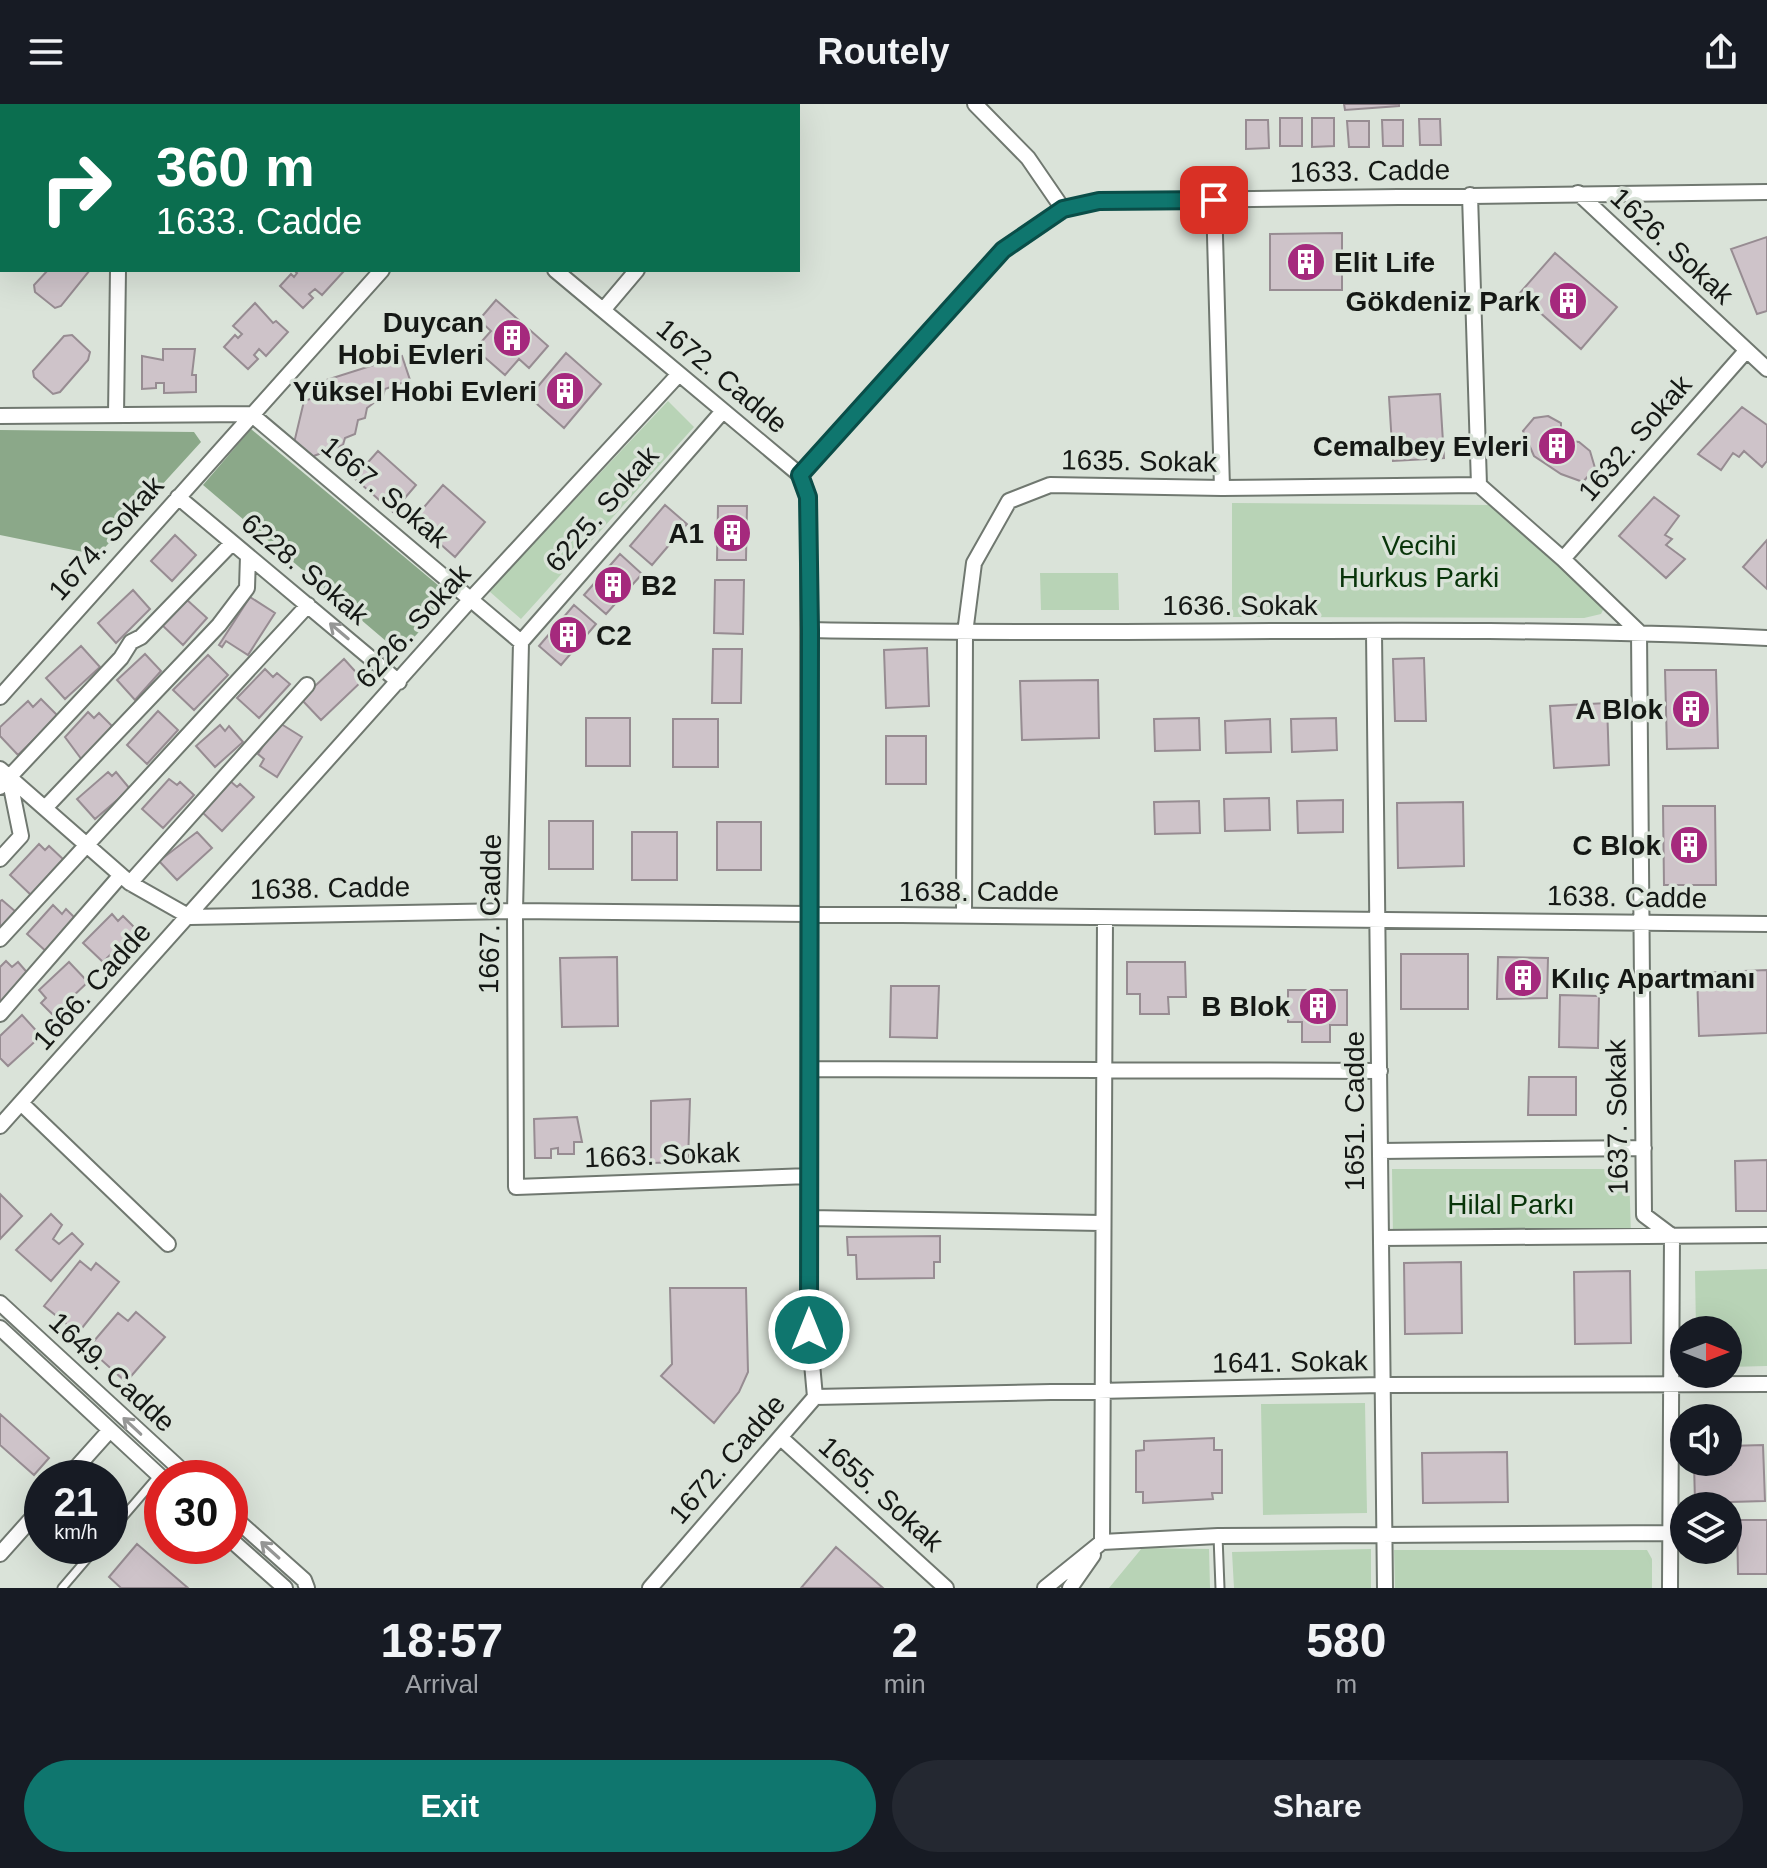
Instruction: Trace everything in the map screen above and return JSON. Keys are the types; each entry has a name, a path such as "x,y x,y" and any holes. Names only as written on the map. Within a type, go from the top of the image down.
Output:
{"street":[{"path":"975,104 1028,158 1063,209"},
{"name":"1633. Cadde","path":"800,475 1003,250 1063,209 1099,201 1767,192"},
{"name":"1626. Sokak","path":"1578,193 1767,369"},
{"path":"1470,195 1479,485 1639,632"},
{"path":"1214,200 1222,488"},
{"path":"116,415 118,272"},
{"name":"1674. Sokak","path":"0,697 380,272"},
{"name":"1672. Cadde","path":"558,272 800,475 808,497 809,1330 815,1397 650,1588"},
{"path":"604,309 635,272"},
{"name":"1632. Sokak","path":"1563,559 1746,351"},
{"name":"6226. Sokak","path":"190,917 471,599 679,374"},
{"name":"6225. Sokak","path":"521,642 723,411"},
{"path":"0,416 251,414"},
{"name":"1667. Sokak","path":"251,414 521,642"},
{"name":"1635. Sokak","path":"964,916 965,633 974,563 1009,501 1050,485 1222,488 1479,485"},
{"name":"6228. Sokak","path":"178,497 399,682"},
{"path":"3,778 121,658 131,642 141,637 232,543"},
{"path":"45,808 219,625 247,588 248,556"},
{"path":"0,939 308,605"},
{"name":"1636. Sokak","path":"810,630 965,633 1220,630 1639,632 1767,638"},
{"name":"1637. Sokak","path":"1639,632 1644,1215 1672,1236"},
{"name":"1651. Cadde","path":"1374,633 1385,1588"},
{"name":"1667. Cadde","path":"516,1187 515,911 521,642"},
{"path":"0,1014 307,685"},
{"path":"3,778 45,808 125,879 190,917"},
{"path":"0,859 21,836 3,778"},
{"name":"1638. Cadde","path":"190,917 515,911 1767,924"},
{"name":"1666. Cadde","path":"0,1126 190,917"},
{"path":"1070,1588 1102,1542 1105,918"},
{"path":"809,1069 1380,1071"},
{"path":"21,1103 168,1244"},
{"path":"1380,1151 1644,1148"},
{"name":"1663. Sokak","path":"516,1187 809,1176"},
{"path":"809,1218 1102,1223"},
{"path":"1381,1238 1767,1235"},
{"path":"1672,1236 1672,1316"},
{"name":"1649. Cadde","path":"0,1303 170,1460"},
{"name":"1649. Cadde","path":"0,1328 144,1461"},
{"name":"1641. Sokak","path":"1742,1384 1767,1384"},
{"name":"1641. Sokak","path":"815,1397 1382,1385 1670,1385"},
{"path":"1671,1492 1672,1388"},
{"path":"83,1460 110,1430"},
{"name":"1655. Sokak","path":"781,1438 946,1588"},
{"path":"0,1554 24,1527"},
{"path":"248,1530 304,1580 307,1588"},
{"path":"1045,1588 1102,1542 1218,1536 1670,1533"},
{"path":"248,1555 285,1588"},
{"path":"1670,1564 1670,1588"}],"lane":[{"path":"128,1512 144,1495"},
{"path":"1218,1536 1220,1588"},
{"path":"62,1588 83,1564"}],"green space":[{"path":"668,401 694,427 521,619 489,591"},
{"path":"251,429 451,596 400,653 203,485"},
{"path":"0,430 194,432 201,442 98,555 0,535"},
{"name":"Vecihi Hurkus Parki","path":"1232,503 1490,505 1605,606 1601,614 1584,618 1232,617"},
{"path":"1040,573 1118,573 1119,610 1041,610"},
{"name":"Hilal Parkı","path":"1392,1169 1629,1169 1631,1236 1393,1238"},
{"path":"1767,1269 1767,1366 1742,1367 1742,1316 1696,1316 1695,1271"},
{"path":"1365,1403 1367,1513 1263,1515 1261,1404"},
{"path":"1142,1548 1209,1549 1210,1588 1109,1588"},
{"path":"1371,1549 1371,1588 1234,1588 1232,1552"},
{"path":"1394,1550 1647,1550 1652,1559 1652,1588 1395,1588"}],"building":[{"path":"1344,104 1399,104 1399,106 1345,110"},
{"path":"1280,118 1302,118 1302,146 1280,146"},
{"path":"1312,118 1334,118 1334,146 1312,147"},
{"path":"1419,119 1440,119 1441,145 1420,145"},
{"path":"1246,120 1268,120 1269,148 1246,149"},
{"path":"1382,120 1403,120 1403,146 1383,146"},
{"path":"1347,121 1369,121 1369,147 1349,147"},
{"name":"Elit Life","path":"1342,233 1342,290 1270,290 1270,234"},
{"path":"1767,237 1767,311 1757,314 1731,249"},
{"name":"Gökdeniz Park","path":"1555,253 1617,307 1581,349 1519,294"},
{"path":"46,272 88,272 61,306 55,308 35,292 34,285"},
{"path":"343,272 322,295 315,289 309,294 313,298 303,308 280,286 291,274 294,277 297,273"},
{"name":"Duycan Hobi Evleri","path":"496,300 548,346 529,368 519,359 505,375 475,349 491,331 479,320"},
{"path":"255,303 273,323 276,321 288,332 266,356 259,349 254,355 258,359 248,369 224,347 235,335 238,338 242,334 233,326"},
{"path":"72,335 90,352 88,360 60,392 53,394 34,377 33,371 64,336"},
{"path":"163,349 195,349 192,375 196,375 196,392 164,393 164,383 156,383 156,388 142,389 142,356 163,360"},
{"name":"Yüksel Hobi Evleri","path":"566,353 601,384 564,428 529,397"},
{"path":"402,356 410,380 385,389 383,396 367,408 365,418 358,420 355,434 345,438 343,445 311,457 294,443 304,401 320,396 320,382"},
{"path":"1440,394 1444,458 1393,461 1389,397"},
{"path":"1742,407 1767,425 1767,461 1762,467 1744,451 1739,457 1733,453 1721,470 1698,454"},
{"name":"Cemalbey Evleri","path":"1548,416 1561,423 1561,431 1571,441 1579,442 1590,451 1595,468 1583,482 1561,474 1534,456 1523,431 1534,418"},
{"path":"378,451 416,485 393,512 354,478"},
{"path":"443,485 485,522 455,557 413,520"},
{"path":"1654,497 1679,516 1665,535 1672,539 1666,545 1685,559 1666,578 1619,536"},
{"path":"665,505 687,524 652,565 630,546"},
{"name":"A1","path":"718,506 747,506 746,560 717,560"},
{"path":"175,535 196,555 172,581 151,561"},
{"path":"1767,540 1767,589 1743,567"},
{"name":"B2","path":"620,554 642,574 606,614 584,595"},
{"path":"715,580 744,580 743,634 714,633"},
{"path":"133,590 150,609 116,643 98,623"},
{"path":"250,597 275,613 248,655 226,641 222,647 219,645"},
{"path":"186,599 207,618 183,645 162,625"},
{"name":"C2","path":"574,605 596,624 561,665 539,646"},
{"path":"81,646 100,667 65,699 46,678"},
{"path":"927,648 929,706 886,708 884,650"},
{"path":"713,649 742,649 741,703 712,703"},
{"path":"145,654 161,671 135,700 117,680"},
{"path":"208,655 228,675 194,710 173,690"},
{"path":"1424,658 1426,721 1395,721 1393,659"},
{"path":"344,659 363,680 321,720 301,699"},
{"path":"265,669 273,677 277,673 290,684 259,718 237,698"},
{"name":"A Blok","path":"1665,670 1716,670 1718,748 1667,749"},
{"path":"1098,680 1099,738 1022,740 1020,681"},
{"path":"41,699 58,716 18,755 0,736 0,727 28,701 33,707"},
{"path":"1607,703 1609,765 1554,768 1550,706"},
{"path":"158,711 178,730 147,764 127,745"},
{"path":"88,712 94,718 99,713 113,727 82,760 65,737"},
{"path":"586,718 630,718 630,766 586,766"},
{"path":"1199,718 1200,750 1155,751 1154,719"},
{"path":"1336,718 1337,750 1292,752 1291,719"},
{"path":"673,719 718,719 718,767 673,767"},
{"path":"1270,719 1271,752 1226,753 1225,721"},
{"path":"278,722 302,737 277,777 260,766 264,759 258,754"},
{"path":"220,725 225,731 229,726 243,742 215,767 196,746"},
{"path":"886,736 926,736 926,784 886,784"},
{"path":"108,772 112,776 116,772 130,789 95,819 77,799"},
{"path":"169,779 177,785 180,782 194,795 163,828 142,809"},
{"path":"229,780 237,787 240,784 254,797 222,831 201,811"},
{"path":"1269,798 1270,830 1225,831 1224,799"},
{"path":"1343,800 1343,832 1298,833 1297,801"},
{"path":"1199,801 1200,833 1155,834 1154,802"},
{"path":"1463,802 1464,866 1398,868 1397,803"},
{"name":"C Blok","path":"1663,806 1715,806 1716,885 1664,885"},
{"path":"549,821 593,821 593,869 549,869"},
{"path":"717,822 761,822 761,870 717,870"},
{"path":"197,832 212,848 177,880 159,861"},
{"path":"632,832 677,832 677,880 632,880"},
{"path":"39,844 45,850 49,846 64,860 31,895 10,875"},
{"path":"0,901 16,912 0,929"},
{"path":"53,905 62,914 66,909 79,922 49,954 27,934"},
{"path":"112,914 118,921 123,916 136,929 103,962 83,943"},
{"path":"1401,954 1468,954 1468,1009 1401,1009"},
{"path":"617,957 618,1026 562,1027 560,958"},
{"name":"Kılıç Apartmanı","path":"1498,957 1548,958 1547,998 1497,999"},
{"path":"6,961 12,967 18,962 31,977 0,1006 0,967"},
{"path":"69,962 88,982 53,1015 41,1003 46,998 39,990"},
{"path":"1127,962 1185,962 1186,997 1168,997 1169,1014 1140,1014 1140,994 1127,994"},
{"path":"1767,970 1767,1033 1699,1036 1697,973"},
{"path":"891,986 939,986 937,1038 890,1037"},
{"name":"B Blok","path":"1288,990 1347,990 1347,1025 1330,1025 1330,1042 1302,1042 1302,1022 1288,1022"},
{"path":"1560,995 1599,996 1598,1048 1559,1047"},
{"path":"22,1015 41,1036 8,1066 0,1058 0,1036"},
{"path":"1529,1077 1576,1077 1576,1115 1528,1115"},
{"path":"690,1099 688,1162 651,1163 651,1101"},
{"path":"577,1117 582,1142 574,1142 574,1154 558,1154 558,1148 551,1149 551,1158 535,1158 534,1119"},
{"path":"1767,1160 1767,1211 1736,1211 1735,1161"},
{"path":"0,1194 22,1216 0,1239"},
{"path":"51,1214 62,1225 53,1239 59,1244 72,1233 83,1244 51,1281 16,1250"},
{"path":"940,1236 940,1262 934,1262 934,1278 857,1279 856,1255 848,1255 847,1237"},
{"path":"80,1261 91,1270 96,1263 119,1282 78,1333 44,1306"},
{"path":"1461,1262 1462,1333 1405,1334 1404,1263"},
{"path":"1630,1271 1631,1343 1575,1344 1574,1272"},
{"path":"670,1288 746,1288 748,1372 739,1392 714,1423 661,1376 672,1364"},
{"path":"136,1312 165,1337 126,1382 88,1348 118,1313 128,1321"},
{"path":"0,1414 49,1458 24,1460 24,1466 0,1445"},
{"path":"1214,1438 1214,1450 1222,1450 1222,1493 1212,1493 1213,1499 1143,1503 1143,1492 1136,1492 1136,1451 1144,1450 1144,1441"},
{"path":"1763,1445 1765,1501 1742,1502 1742,1492 1695,1492 1694,1476 1742,1476 1742,1446"},
{"path":"1507,1452 1508,1502 1423,1503 1422,1453"},
{"path":"1742,1520 1767,1520 1767,1574 1738,1574 1738,1564 1742,1564"},
{"path":"137,1544 144,1550 144,1564 160,1564 188,1588 121,1588 109,1577 120,1564 128,1564 128,1555"},
{"path":"836,1547 883,1588 801,1588"}],"place":[{"name":"Elit Life","path":"1306,262"},
{"name":"Gökdeniz Park","path":"1568,301"},
{"name":"Duycan Hobi Evleri","path":"512,338"},
{"name":"Yüksel Hobi Evleri","path":"565,391"},
{"name":"Cemalbey Evleri","path":"1557,446"},
{"name":"A1","path":"732,533"},
{"name":"B2","path":"613,585"},
{"name":"C2","path":"568,635"},
{"name":"A Blok","path":"1691,709"},
{"name":"C Blok","path":"1689,845"},
{"name":"Kılıç Apartmanı","path":"1523,978"},
{"name":"B Blok","path":"1318,1006"}],"route":[{"path":"809,1330 810,630 808,497 800,475 829,447 896,366 1003,250 1063,209 1099,201 1214,200"}]}
